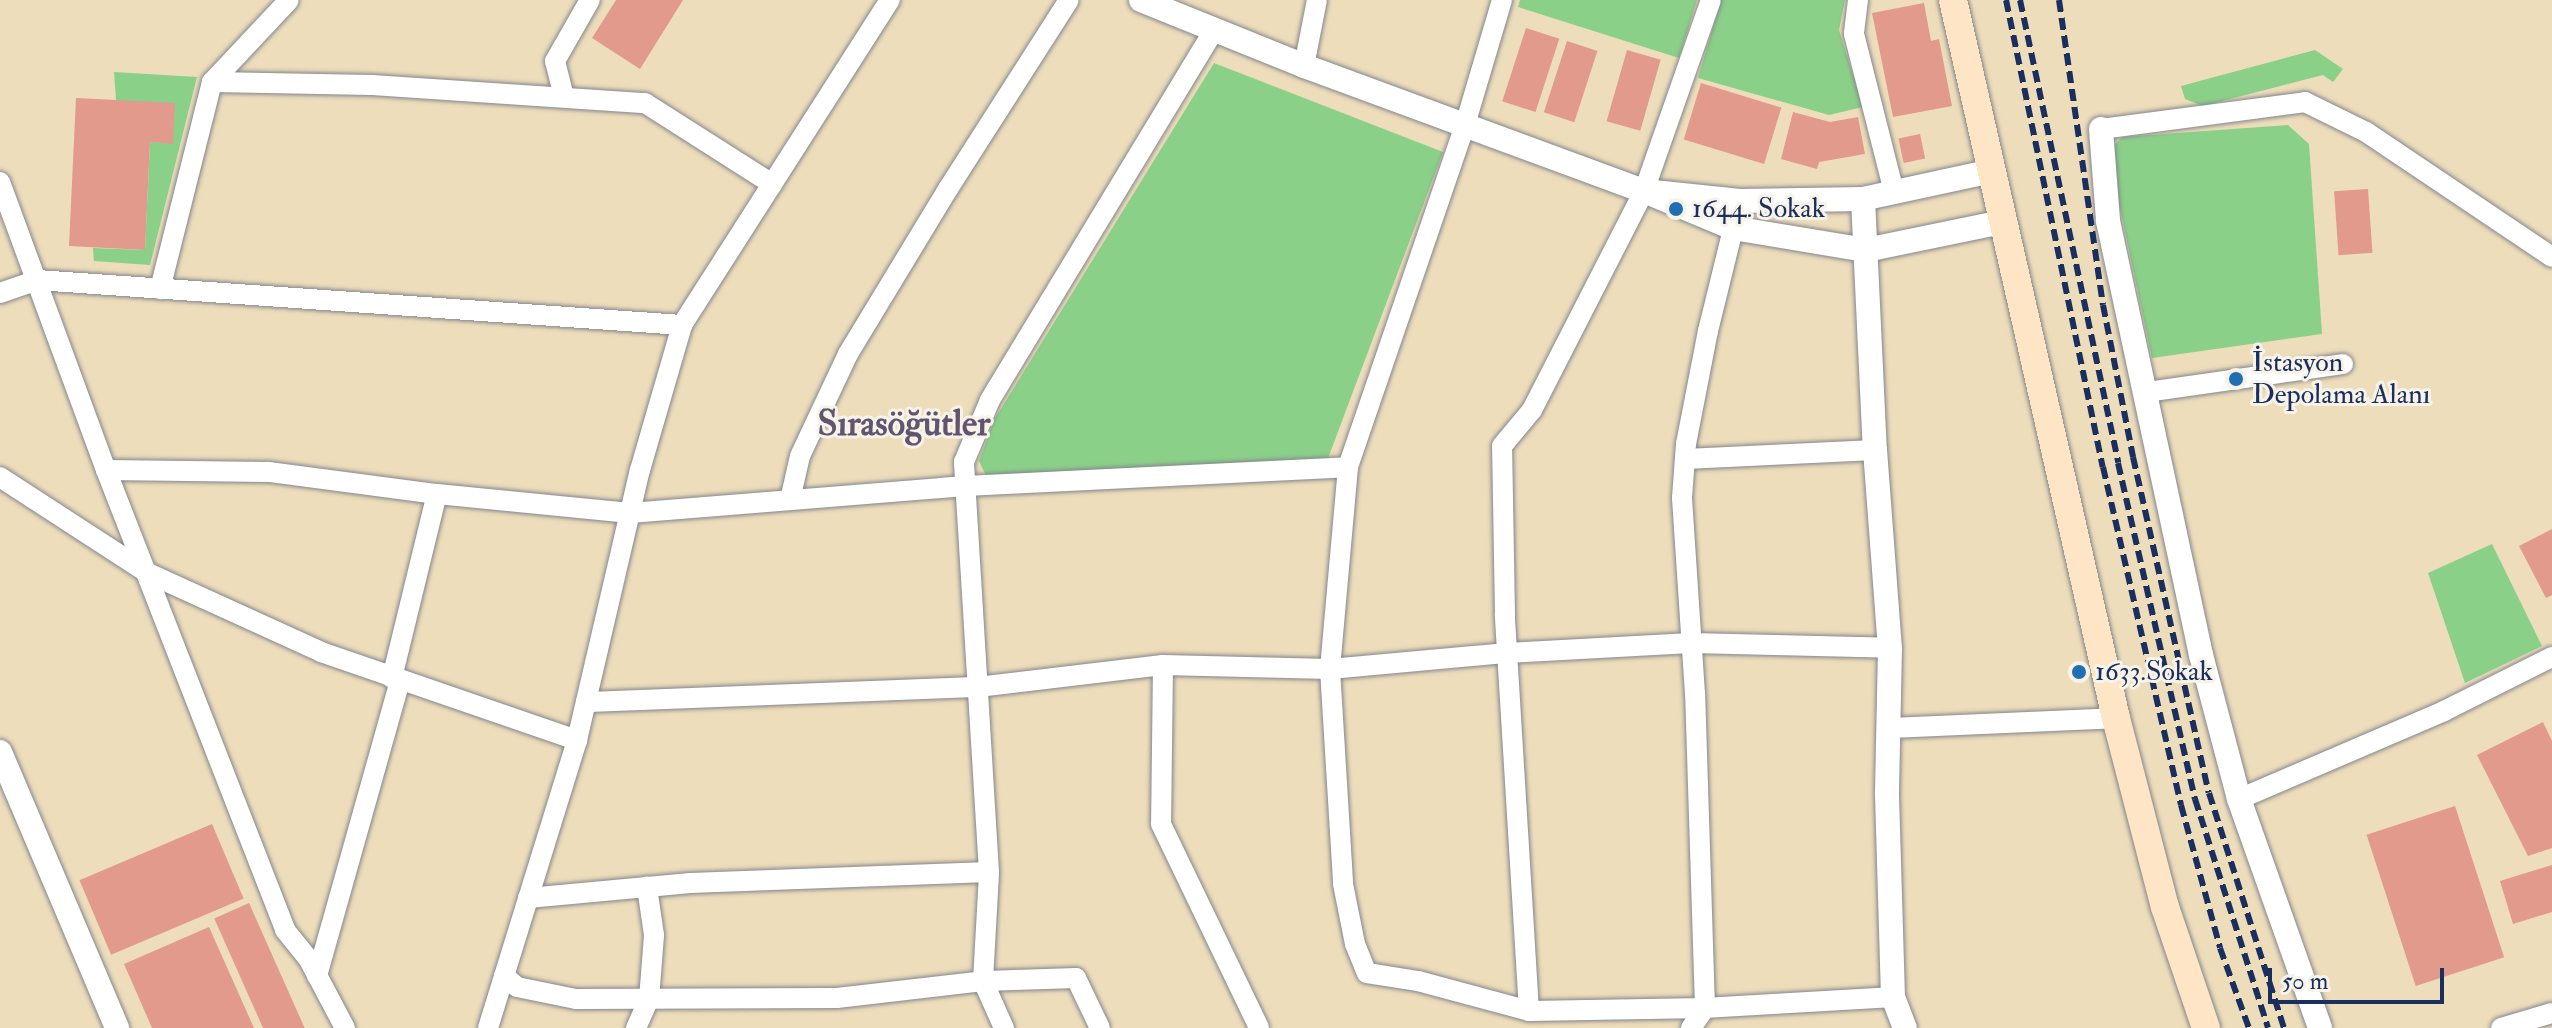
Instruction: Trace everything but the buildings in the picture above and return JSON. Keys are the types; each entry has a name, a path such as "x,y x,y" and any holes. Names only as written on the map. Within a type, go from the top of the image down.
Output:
{"main road":[{"path":"1953,0 2116,718 2165,907 2206,1028"}],"street":[{"path":"160,289 212,82 289,0"},
{"path":"564,97 555,61 590,0"},
{"path":"488,1028 577,740 630,513 682,325 890,0"},
{"path":"790,500 800,456 848,354 948,189 1069,0"},
{"path":"1141,0 1304,66 1644,191 1733,228 1866,250 2003,222"},
{"path":"1304,66 1317,0"},
{"path":"1502,0 1465,125 1348,467 1330,669 1343,884 1355,944 1367,973 1418,981 1529,1011 1705,1008 1893,997"},
{"path":"1529,1011 1507,653 1502,446 1532,410 1644,191 1711,0"},
{"path":"1858,0 1854,34 1894,192"},
{"path":"1004,1028 983,981 989,872 964,462 990,400 1215,29"},
{"path":"212,82 372,85 645,103 772,184"},
{"path":"2320,1028 2239,799 2201,655 2108,221 2101,129 2305,102 2366,132 2552,257"},
{"path":"1644,191 1740,201 1863,199 1992,171"},
{"path":"0,182 106,470 285,930 317,976 345,1028"},
{"path":"1863,199 1875,450 1890,648 1893,997 1905,1028"},
{"path":"1691,1028 1705,1008 1691,643 1682,498 1685,459 1708,331 1740,201"},
{"path":"0,293 37,280 682,325"},
{"path":"2147,392 2343,364"},
{"path":"1685,459 1875,450"},
{"path":"106,470 269,472 437,494 630,513 965,486 1348,467"},
{"path":"0,477 148,573 321,652 577,740"},
{"path":"317,976 396,679 437,494"},
{"path":"586,702 978,687 1163,665 1330,669 1507,653 1691,643 1890,648"},
{"path":"2239,799 2444,711 2552,657"},
{"path":"1163,665 1161,824 1259,1028"},
{"path":"1889,728 2116,718"},
{"path":"0,752 117,1028"},
{"path":"528,898 647,887 989,872"},
{"path":"636,1028 649,999 654,935 647,887"},
{"path":"504,976 517,987 576,999 837,998 983,981 1076,978 1100,1028"},
{"path":"2501,1028 2552,1013"}],"green space":[{"path":"1520,0 1697,0 1679,58 1518,7"},
{"path":"1721,0 1845,0 1839,30 1863,107 1829,115 1698,78"},
{"path":"2315,50 2343,69 2333,82 2323,75 2203,106 2185,99 2181,86"},
{"path":"1214,63 1443,152 1327,461 987,478 979,461 994,420"},
{"path":"114,72 197,77 150,265 94,261 93,248 145,250 150,142 172,143 116,100"},
{"path":"2288,125 2309,144 2322,334 2152,358 2108,152 2122,137"},
{"path":"2492,544 2542,646 2465,683 2428,573"}],"railway":[{"path":"2006,0 2103,467 2181,805 2220,948 2249,1028"},
{"path":"2020,0 2118,463 2195,799 2268,1028"},
{"path":"2059,0 2103,305 2133,457 2209,793 2284,1028"}],"place":[{"name":"1644. Sokak","path":"1676,209"},
{"name":"İstasyon Depolama Alanı","path":"2236,379"},
{"name":"1633.Sokak","path":"2079,672"}],"district":[{"name":"Sırasöğütler","path":"904,424"}]}
